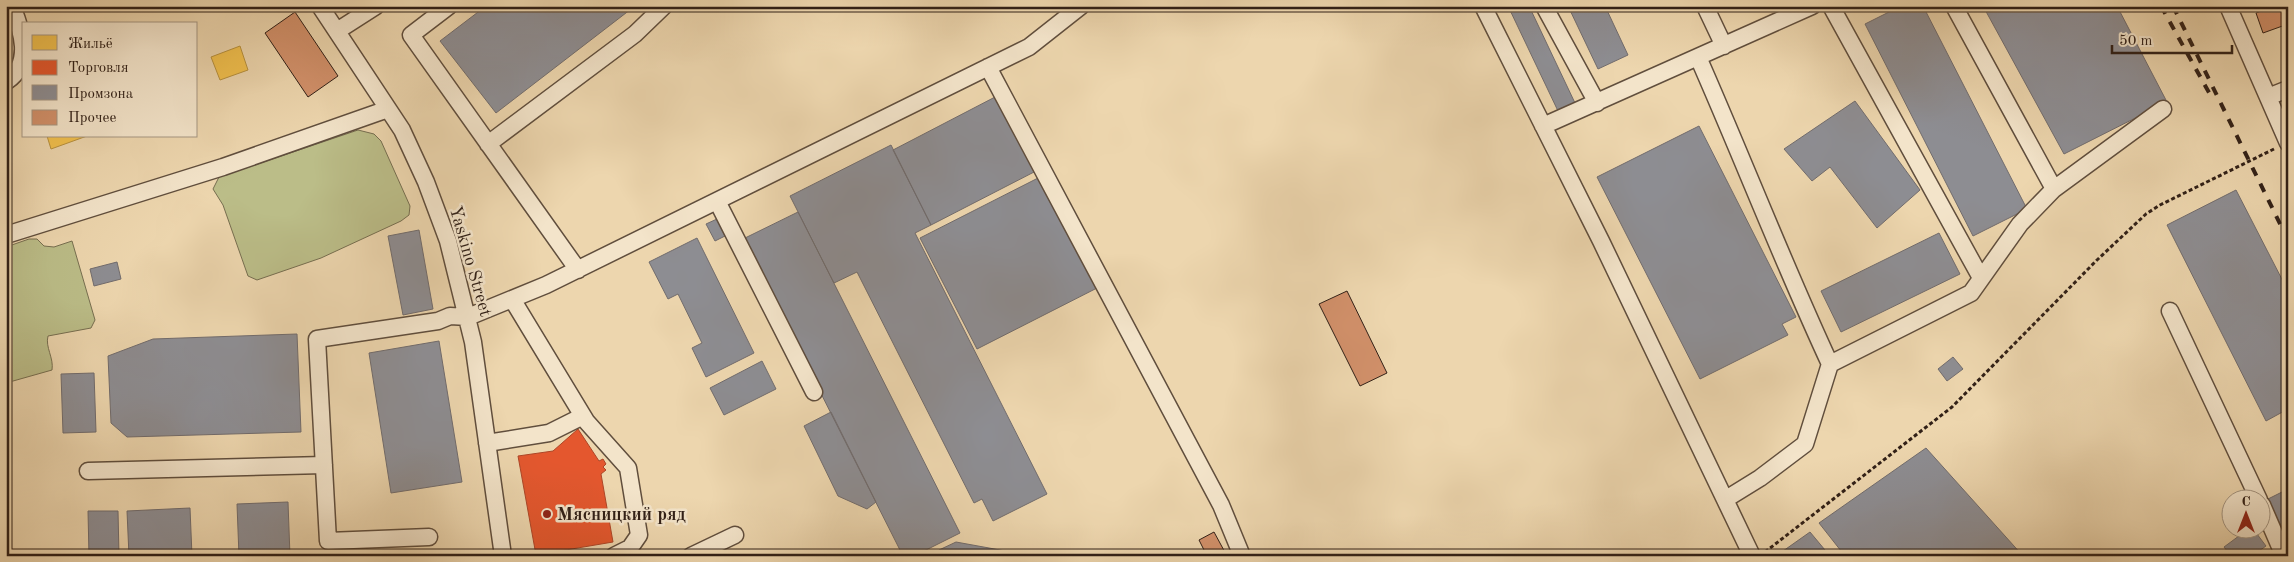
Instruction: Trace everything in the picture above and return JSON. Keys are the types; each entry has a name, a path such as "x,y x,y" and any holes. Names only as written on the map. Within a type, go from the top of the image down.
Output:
{"street":[{"path":"12,6 22,35"},
{"name":"Yaskino Street","path":"320,6 402,130 426,182 448,241 468,317 487,443 500,554"},
{"path":"338,32 376,6"},
{"path":"449,6 411,36 578,270"},
{"path":"488,144 635,34 664,6"},
{"path":"429,537 328,541 317,339 438,321 450,316 468,317 512,299 578,270 1029,47 1081,6"},
{"path":"1483,6 1726,499 1752,556"},
{"path":"1544,6 1596,102"},
{"path":"1705,6 1724,46"},
{"path":"1543,126 1812,6"},
{"path":"1831,6 1982,278"},
{"path":"1954,6 2054,189"},
{"path":"2228,6 2288,142"},
{"path":"1698,57 1745,163 1792,283 1830,364 1805,444 1760,478 1726,499"},
{"path":"7,81 16,75 22,61"},
{"path":"988,67 1221,505 1242,556"},
{"path":"2268,98 2288,89"},
{"path":"6,235 223,167 388,109"},
{"path":"1830,364 1971,293 2020,224 2054,189 2163,109"},
{"path":"717,201 814,392"},
{"path":"512,299 583,416 628,468 640,535 630,548 614,556"},
{"path":"2170,311 2254,490"},
{"path":"487,443 549,433 583,416"},
{"path":"88,472 324,464"},
{"path":"2272,528 2284,556"},
{"path":"691,556 735,535"}],"path":[{"path":"1761,556 1952,407 2146,214 2160,205 2288,142"}],"green space":[{"path":"358,130 374,134 381,141 410,206 409,215 401,221 321,258 257,280 248,276 223,205 213,189 219,177"},
{"path":"29,239 37,239 44,246 54,247 72,241 95,320 91,328 48,336 52,370 6,383 6,318 10,291 6,247"}],"building: Жильё":[{"path":"240,46 248,70 220,80 211,57"},
{"path":"48,138 81,138 51,149"}],"building: Торговля":[{"path":"578,429 599,461 603,459 606,464 603,467 606,470 601,474 613,542 536,555 518,456 553,451"}],"building: Промзона":[{"path":"486,6 635,6 496,113 440,41"},
{"path":"1508,6 1529,6 1575,103 1558,111"},
{"path":"1568,6 1605,6 1628,55 1598,69"},
{"path":"1901,6 1923,6 2027,209 1973,236 1865,24"},
{"path":"1983,6 2117,6 2167,102 2064,154"},
{"path":"997,96 1036,171 931,225 893,150"},
{"path":"1855,101 1920,190 1877,228 1830,167 1812,181 1784,149"},
{"path":"1699,126 1796,317 1782,324 1788,335 1700,379 1597,177"},
{"path":"891,145 931,225 915,233 1047,494 993,521 982,499 974,503 857,272 834,283 790,196"},
{"path":"1042,176 1099,287 977,349 920,238"},
{"path":"2236,190 2288,291 2288,409 2266,421 2167,225"},
{"path":"798,212 960,533 914,556 903,556 743,239"},
{"path":"717,219 725,236 715,241 706,224"},
{"path":"419,230 433,309 403,315 388,236"},
{"path":"1939,233 1960,274 1841,332 1821,291"},
{"path":"697,238 754,353 706,377 692,348 702,343 678,294 668,299 649,262"},
{"path":"117,262 121,279 94,286 90,269"},
{"path":"297,334 301,432 127,437 111,423 108,356 153,339"},
{"path":"439,341 462,482 391,493 369,353"},
{"path":"1953,357 1963,369 1947,381 1938,369"},
{"path":"762,361 776,389 724,415 710,388"},
{"path":"94,373 96,432 63,433 61,374"},
{"path":"831,412 876,502 867,509 838,496 804,426"},
{"path":"1926,448 2023,556 1845,556 1819,523"},
{"path":"2288,489 2288,540 2272,507 2272,497"},
{"path":"288,502 290,556 239,556 237,504"},
{"path":"190,508 192,556 129,556 127,511"},
{"path":"88,511 118,511 119,556 89,556"},
{"path":"1810,532 1830,556 1776,556"},
{"path":"2233,540 2262,540 2266,546 2252,556 2231,556 2224,547"},
{"path":"956,542 1033,556 938,556 939,550"},
{"path":"1064,552 1197,553 1197,556 1064,556"}],"building: Прочее":[{"path":"2275,6 2288,6 2288,24 2263,33 2256,13"},
{"path":"295,12 338,76 308,97 265,33"},
{"path":"1347,291 1387,373 1360,386 1319,304"},
{"path":"1214,532 1227,556 1207,556 1199,540"}],"railway":[{"path":"2161,6 2212,98"},
{"path":"2173,6 2288,240"}],"place":[{"name":"Мясницкий ряд","path":"547,514"}]}
